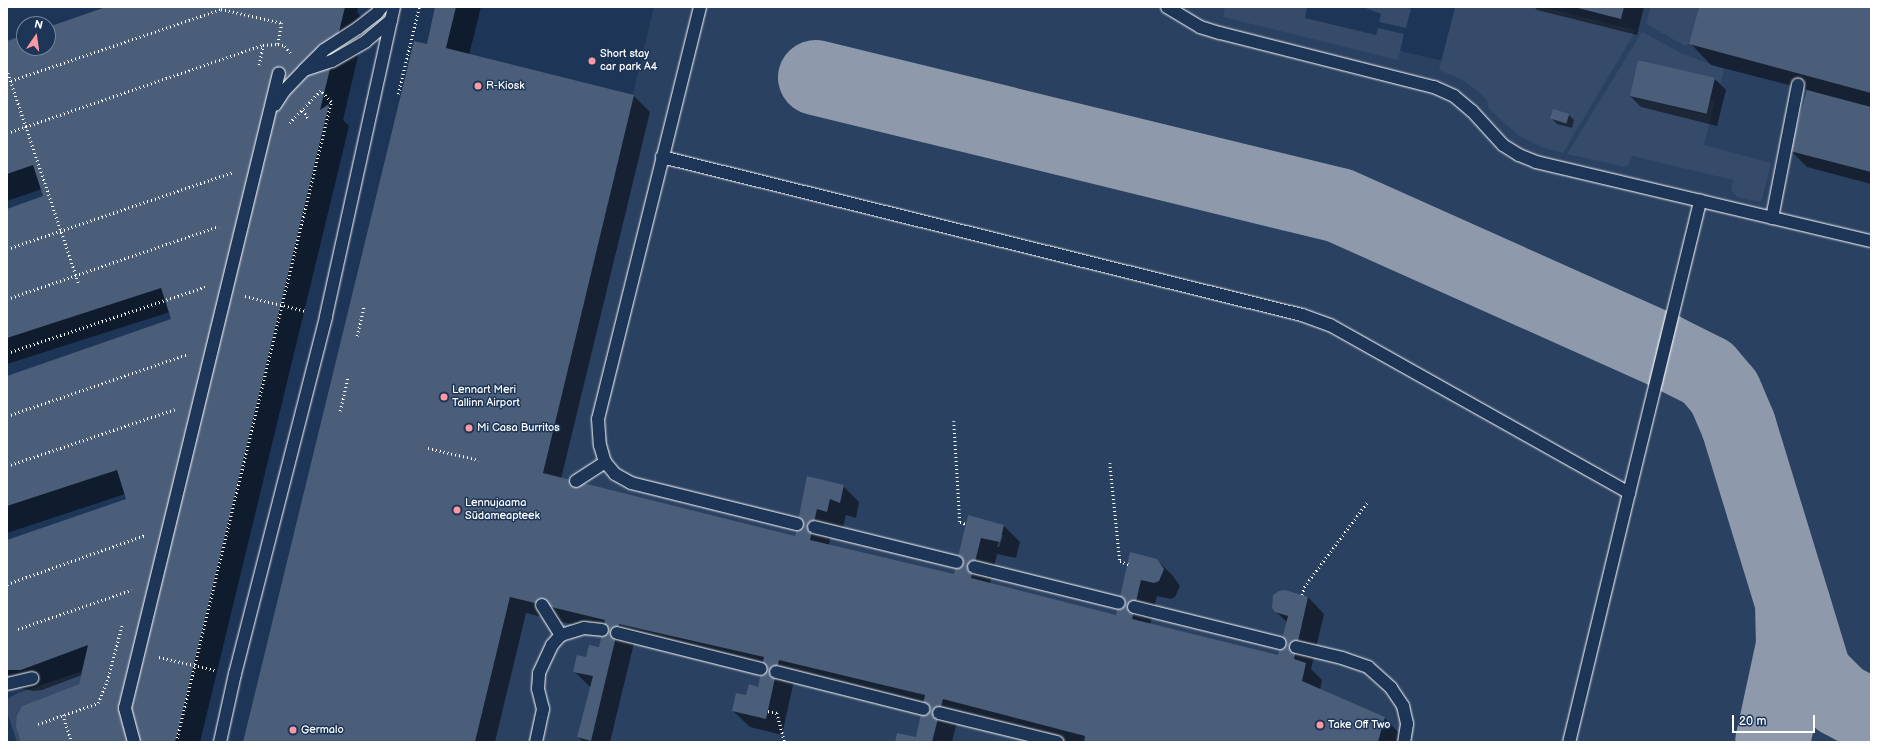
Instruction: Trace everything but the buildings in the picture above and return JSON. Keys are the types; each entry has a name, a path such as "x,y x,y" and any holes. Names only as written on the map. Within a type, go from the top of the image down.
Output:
{"lane":[{"path":"269,115 284,91 324,50 377,14 382,7"},
{"path":"220,742 235,674 326,316 394,7"},
{"path":"700,7 598,419 600,445 605,462 615,474 631,483 797,524"},
{"path":"1167,7 1200,27 1434,87 1454,96 1472,111 1503,145 1519,155 1536,162 1871,241"},
{"path":"304,70 332,61 366,41 391,20"},
{"path":"134,742 124,708 279,73"},
{"path":"1772,218 1798,84"},
{"path":"662,157 1302,314 1330,325 1629,493"},
{"path":"1569,742 1700,201"},
{"path":"576,482 605,462"},
{"path":"814,527 956,562"},
{"path":"974,567 1119,603"},
{"path":"542,605 561,635"},
{"path":"1134,607 1280,643"},
{"path":"536,742 542,709 538,689 539,673 552,645 561,635 584,628 602,630"},
{"path":"617,633 761,669"},
{"path":"1296,647 1342,658 1368,667 1391,688 1403,706 1407,724 1404,742"},
{"path":"776,672 923,709"},
{"path":"7,684 32,678"},
{"path":"939,713 1057,742"}],"path":[{"path":"7,82 221,9 282,23 278,44"},
{"path":"7,133 263,44"},
{"path":"8,73 79,284"},
{"path":"176,742 331,102 321,91 303,110 308,118"},
{"path":"7,249 233,172"},
{"path":"7,299 219,226"},
{"path":"357,336 364,306"},
{"path":"7,353 133,311"},
{"path":"7,416 188,354"},
{"path":"340,411 348,376"},
{"path":"7,466 175,409"},
{"path":"954,421 960,522 966,524"},
{"path":"428,448 479,460"},
{"path":"1110,463 1120,561 1128,564"},
{"path":"1302,595 1304,587 1368,501"},
{"path":"7,584 144,535"},
{"path":"18,629 131,590"},
{"path":"158,656 214,669"},
{"path":"768,711 777,713 785,742"},
{"path":"63,715 72,742"}],"shaded area":[{"path":"654,7 1245,7 1244,15 1496,73 1512,7 1871,7 1871,742 475,742"},
{"path":"1225,7 1307,7 1305,18 1376,35 1378,28 1404,34 1398,60 1223,17"},
{"path":"1363,7 1405,7 1411,9 1406,28 1379,22 1381,14"},
{"path":"1455,7 1544,7 1636,30 1563,153 1544,148 1519,136 1489,109 1487,100 1476,90 1463,80 1439,70"},
{"path":"1650,7 1699,7 1689,44 1685,46 1646,24"},
{"path":"1642,32 1683,54 1724,69 1721,83 1715,81 1715,78 1638,60 1629,96 1706,115 1710,99 1715,101 1704,145 1771,163 1762,200 1760,202 1737,197 1731,190 1733,180 1632,156 1628,165 1625,167 1567,154"},
{"path":"82,671 79,684 22,706 17,715 21,742 17,742 7,712 7,702 9,698 18,693"}],"taxiway":[{"path":"815,77 1339,205 1665,351 1707,372 1724,392 1738,425 1792,602 1793,645 1772,742"},
{"path":"1793,605 1814,674 1839,699 1871,716"}],"place":[{"name":"Short stay car park A4","path":"592,61"},
{"name":"R-Kiosk","path":"478,86"},
{"name":"Lennart Meri Tallinn Airport","path":"444,397"},
{"name":"Mi Casa Burritos","path":"469,428"},
{"name":"Lennujaama Südameapteek","path":"457,510"},
{"name":"Take Off Two","path":"1320,725"},
{"name":"Germalo","path":"293,730"}]}
